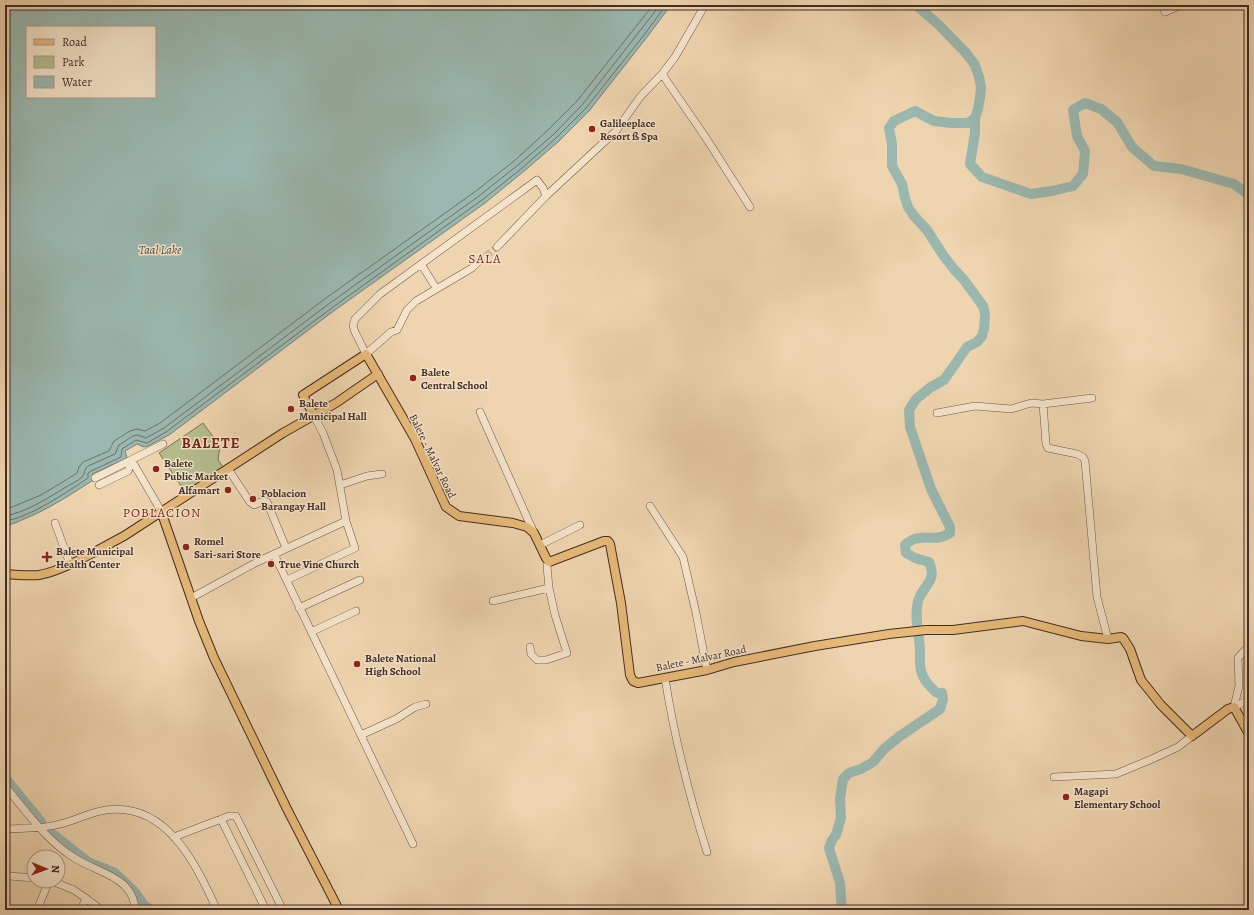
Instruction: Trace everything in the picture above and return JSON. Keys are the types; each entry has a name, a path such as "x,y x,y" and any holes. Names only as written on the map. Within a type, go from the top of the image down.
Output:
{"main road":[{"name":"Balete - Malvar Road","path":"366,354 415,439 446,507 459,516 513,523 527,527 534,533"},
{"path":"314,416 303,395 366,354"},
{"path":"5,574 39,575 48,573 70,564 124,536 378,374"},
{"path":"161,511 205,638 284,802 339,910"},
{"path":"534,533 549,562"},
{"name":"Balete - Malvar Road","path":"549,562 604,541 608,541 610,544 621,604 630,675 633,680 638,682 707,670 734,662 815,646 889,634 926,630 953,630 1023,621 1081,636 1108,638 1121,637 1126,641 1141,680 1161,705 1192,736"},
{"path":"1192,736 1228,708 1234,707 1249,734"}],"street":[{"path":"497,247 546,196 616,130 640,97 662,74 675,57 705,5"},
{"path":"1162,5 1165,12 1181,5"},
{"path":"662,74 706,138 750,207"},
{"path":"477,264 416,300 407,310 398,330 387,336 366,354 353,326 355,319 380,294 537,180 543,188 546,196"},
{"path":"421,264 436,288"},
{"path":"937,413 975,406 1010,409 1031,403 1043,404 1092,398"},
{"path":"1043,404 1046,444 1048,448 1077,454 1083,457 1085,461 1097,596 1108,638"},
{"path":"480,412 534,533"},
{"path":"286,580 355,548 346,521 340,485 334,463 323,434 314,416"},
{"path":"95,478 134,460 163,444"},
{"path":"98,485 128,471 134,460"},
{"path":"134,460 161,511"},
{"path":"228,469 250,502 254,505 263,501 267,502 286,548"},
{"path":"340,485 367,476 382,474"},
{"path":"650,506 683,557 707,670"},
{"path":"191,598 286,548 346,521"},
{"path":"55,523 70,564"},
{"path":"540,545 580,525"},
{"path":"274,554 413,844"},
{"path":"530,647 531,654 537,660 546,660 567,653 555,615 549,588 547,566 549,562"},
{"path":"300,608 360,580"},
{"path":"493,600 549,588"},
{"path":"311,632 356,611"},
{"path":"1234,707 1239,686 1238,658 1245,650 1249,648"},
{"path":"665,678 671,717 698,823 707,852"},
{"path":"1234,707 1249,700"},
{"path":"361,735 396,719 415,707 426,704"},
{"path":"1054,777 1116,774 1178,747 1192,736"},
{"path":"5,786 39,827 63,851 75,859 102,871 122,883 129,890 134,910"},
{"path":"5,829 59,824 97,811 122,809 138,813 155,820 174,836 194,864 217,910"},
{"path":"174,836 229,816 236,816 283,910"},
{"path":"221,819 266,910"},
{"path":"5,880 9,876 26,877"},
{"path":"66,887 74,890 102,910"},
{"path":"37,910 46,889"},
{"path":"81,910 86,898"}],"green space":[{"path":"203,423 220,446 218,460 223,467 185,492 159,453"}],"water":[{"name":"Taal Lake","path":"5,5 671,5 589,111 559,141 485,203 335,310 169,435 148,446 144,447 137,444 125,451 127,458 92,474 95,479 71,495 38,513 5,525"}],"waterway":[{"path":"916,5 939,25 966,53 975,65 981,87 978,109 975,118 975,133 970,164 982,177 1031,194 1073,186 1083,174 1085,151 1077,136 1073,110 1085,103 1101,109 1117,122 1132,147 1154,166 1181,169 1234,184 1249,195"},
{"path":"842,910 840,883 829,848 836,835 841,818 840,799 843,779 849,773 861,769 873,762 884,749 900,736 940,709 943,699 942,693 937,693 926,682 920,665 917,607 920,596 931,578 931,568 929,562 915,558 906,553 905,545 909,541 918,538 941,537 950,533 950,527 931,489 910,427 909,410 916,399 931,387 944,380 967,347 977,342 982,336 985,314 983,306 943,255 927,230 908,207 902,184 892,166 892,144 889,128 894,121 915,111 934,121 968,123 975,118"},
{"path":"5,778 41,822"},
{"path":"50,832 88,862 115,873 135,892 143,904 150,910"}],"tunnel":[{"path":"477,263 497,247"}],"place":[{"name":"Galileeplace Resort ß Spa","path":"592,129"},
{"name":"Balete Central School","path":"413,378"},
{"name":"Balete Municipal Hall","path":"291,409"},
{"name":"Balete Public Market","path":"156,469"},
{"name":"Alfamart","path":"228,490"},
{"name":"Poblacion Barangay Hall","path":"253,499"},
{"name":"Romel Sari-sari Store","path":"186,547"},
{"name":"Balete Municipal Health Center","path":"47,557"},
{"name":"True Vine Church","path":"271,564"},
{"name":"Balete National High School","path":"357,664"},
{"name":"Magapi Elementary School","path":"1066,797"}],"district":[{"name":"SALA","path":"485,258"},
{"name":"BALETE","path":"211,443"},
{"name":"POBLACION","path":"162,512"}]}
